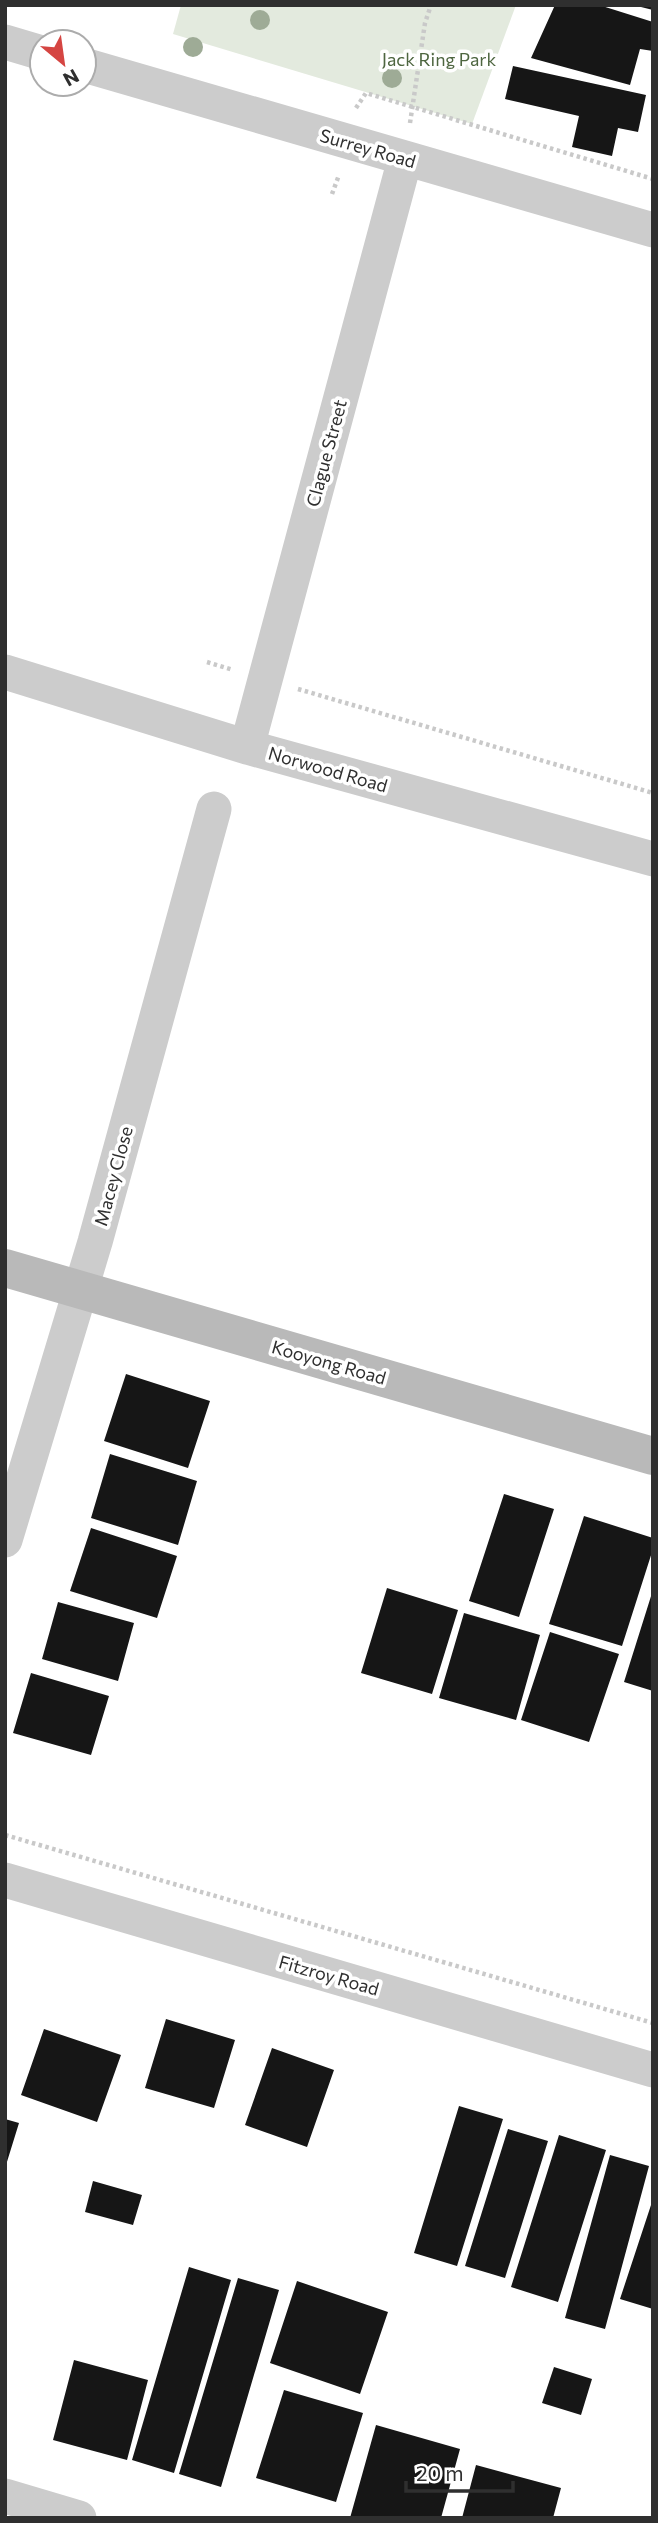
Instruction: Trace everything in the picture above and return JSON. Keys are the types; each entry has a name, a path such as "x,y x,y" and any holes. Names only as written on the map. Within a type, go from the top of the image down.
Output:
{"street":[{"path":"5,42 28,49"},
{"name":"Surrey Road","path":"98,69 653,230"},
{"name":"Clague Street","path":"247,747 405,159"},
{"name":"Norwood Road","path":"5,672 247,747 653,859"},
{"name":"Macey Close","path":"5,1541 81,1290 214,809"},
{"name":"Kooyong Road","path":"5,1268 653,1455"},
{"name":"Fitzroy Road","path":"5,1880 653,2070"},
{"path":"5,2496 79,2518"}],"path":[{"path":"405,159 425,23 431,5"},
{"path":"207,662 653,793"},
{"path":"5,1835 653,2023"}],"green space":[{"name":"Jack Ring Park","path":"181,5 516,5 472,124 173,34"}],"building":[{"path":"555,5 599,5 653,22 653,51 640,49 630,85 531,58"},
{"path":"653,5 653,10 637,6"},
{"path":"513,66 646,95 638,132 618,128 612,156 572,147 579,116 505,99"},
{"path":"126,1374 210,1401 188,1468 104,1441"},
{"path":"110,1454 197,1481 178,1545 91,1518"},
{"path":"504,1494 554,1509 519,1617 469,1601"},
{"path":"584,1516 653,1538 653,1549 622,1646 549,1624"},
{"path":"91,1528 177,1556 157,1618 70,1591"},
{"path":"387,1588 458,1610 432,1694 361,1673"},
{"path":"653,1593 653,1691 624,1682"},
{"path":"58,1602 134,1623 118,1681 42,1659"},
{"path":"464,1613 540,1635 516,1720 439,1698"},
{"path":"550,1632 619,1654 589,1742 521,1720"},
{"path":"31,1673 109,1696 91,1755 13,1733"},
{"path":"166,2019 235,2040 214,2108 145,2088"},
{"path":"44,2029 121,2055 97,2122 21,2095"},
{"path":"272,2048 334,2070 307,2147 245,2125"},
{"path":"459,2106 503,2119 457,2266 414,2253"},
{"path":"5,2119 19,2123 6,2165 5,2165"},
{"path":"508,2129 548,2141 505,2278 465,2266"},
{"path":"559,2135 606,2150 558,2302 511,2287"},
{"path":"610,2155 649,2166 605,2329 565,2318"},
{"path":"93,2181 142,2195 133,2225 85,2212"},
{"path":"653,2202 653,2309 620,2299"},
{"path":"189,2267 231,2280 174,2473 132,2460"},
{"path":"238,2278 279,2290 221,2487 179,2474"},
{"path":"297,2281 388,2312 360,2394 270,2363"},
{"path":"74,2360 148,2380 127,2460 53,2440"},
{"path":"554,2367 592,2379 581,2415 542,2403"},
{"path":"284,2390 363,2413 336,2502 256,2478"},
{"path":"376,2425 460,2449 441,2518 350,2518"},
{"path":"476,2465 561,2488 553,2518 462,2518"}]}
